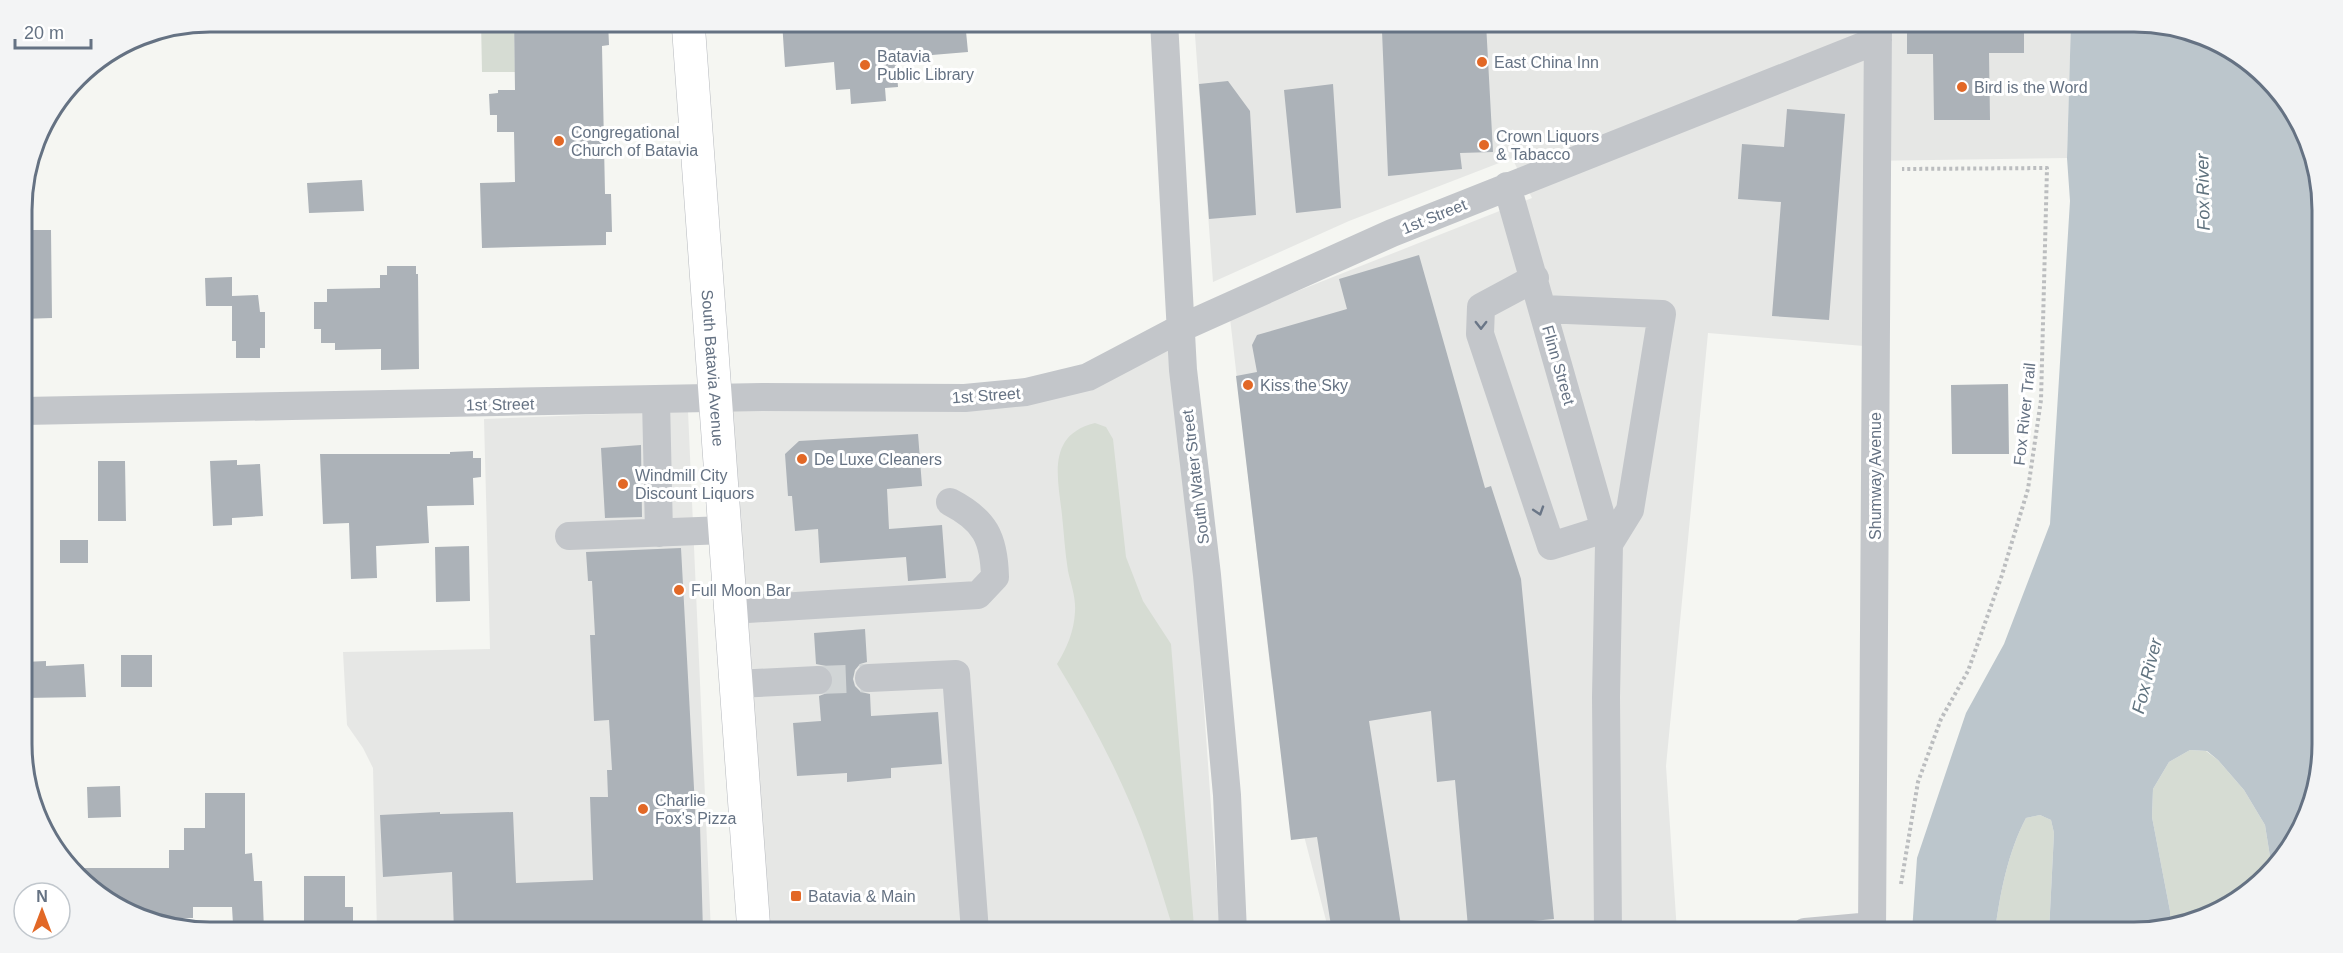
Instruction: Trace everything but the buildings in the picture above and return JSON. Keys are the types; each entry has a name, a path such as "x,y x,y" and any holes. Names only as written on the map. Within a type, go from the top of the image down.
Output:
{"main road":[{"name":"South Batavia Avenue","path":"689,32 753,922"}],"street":[{"name":"South Water Street","path":"1165,32 1181,328 1227,795 1233,921"},
{"name":"1st Street","path":"32,411 715,399 965,398 1026,392 1088,377 1181,328 1392,233 1873,32"},
{"name":"Shumway Avenue","path":"1872,921 1878,32"},
{"name":"Flinn Street","path":"1507,186 1607,537"},
{"path":"1535,278 1481,306 1480,334 1551,546 1607,537"},
{"path":"1543,309 1662,314 1630,510 1607,537 1608,921"},
{"path":"656,400 659,533"},
{"path":"731,610 978,595 995,577 994,554 987,534 971,513 950,501"},
{"path":"569,536 725,530"},
{"path":"868,678 956,674 974,922"},
{"path":"736,684 818,680"}],"path":[{"name":"Fox River Trail","path":"1901,886 1918,782 1941,719 1968,671 2002,575 2028,489 2041,400 2047,168 1902,169"}],"shaded area":[{"path":"481,32 514,32 515,72 482,72"},
{"path":"1195,32 2071,32 2067,158 1864,161 1864,346 1708,333 1666,766 1676,921 1326,921 1303,832 1271,675 1230,318 1532,198 1512,158 1349,221 1213,282"},
{"path":"1178,344 1219,921 762,922 727,409 967,407"},
{"path":"688,411 711,922 377,922 373,768 347,725 343,652 490,649 484,419"},
{"path":"1095,423 1106,427 1113,439 1126,557 1143,601 1171,644 1194,921 1171,922 1146,843 1128,797 1100,739 1057,664 1072,633 1075,607 1066,557 1059,487 1059,460 1062,448 1069,437 1079,429"},
{"path":"2190,750 2206,751 2218,760 2244,790 2265,825 2270,857 2242,885 2222,898 2202,908 2170,917 2152,817 2153,789 2169,762"},
{"path":"2040,815 2051,820 2054,833 2050,921 1997,921 2010,859 2026,818"}],"water":[{"name":"Fox River","path":"2071,32 2157,33 2191,41 2212,50 2232,61 2259,84 2275,101 2298,141 2310,186 2312,210 2312,744 2308,778 2293,822 2270,857 2265,825 2244,790 2218,760 2207,751 2190,750 2169,762 2153,789 2152,817 2170,917 2145,921 2050,921 2054,833 2051,820 2040,815 2026,818 2014,845 2002,888 1997,921 1913,921 1917,858 1966,713 2004,644 2050,524 2070,201 2067,158"}],"tunnel":[{"path":"818,680 869,678"}],"place":[{"name":"East China Inn","path":"1482,62"},
{"name":"Batavia Public Library","path":"865,65"},
{"name":"Bird is the Word","path":"1962,87"},
{"name":"Congregational Church of Batavia","path":"559,141"},
{"name":"Crown Liquors & Tabacco","path":"1484,145"},
{"name":"Kiss the Sky","path":"1248,385"},
{"name":"De Luxe Cleaners","path":"802,459"},
{"name":"Windmill City Discount Liquors","path":"623,484"},
{"name":"Full Moon Bar","path":"679,590"},
{"name":"Charlie Fox's Pizza","path":"643,809"},
{"name":"Batavia & Main","path":"796,896"}]}
